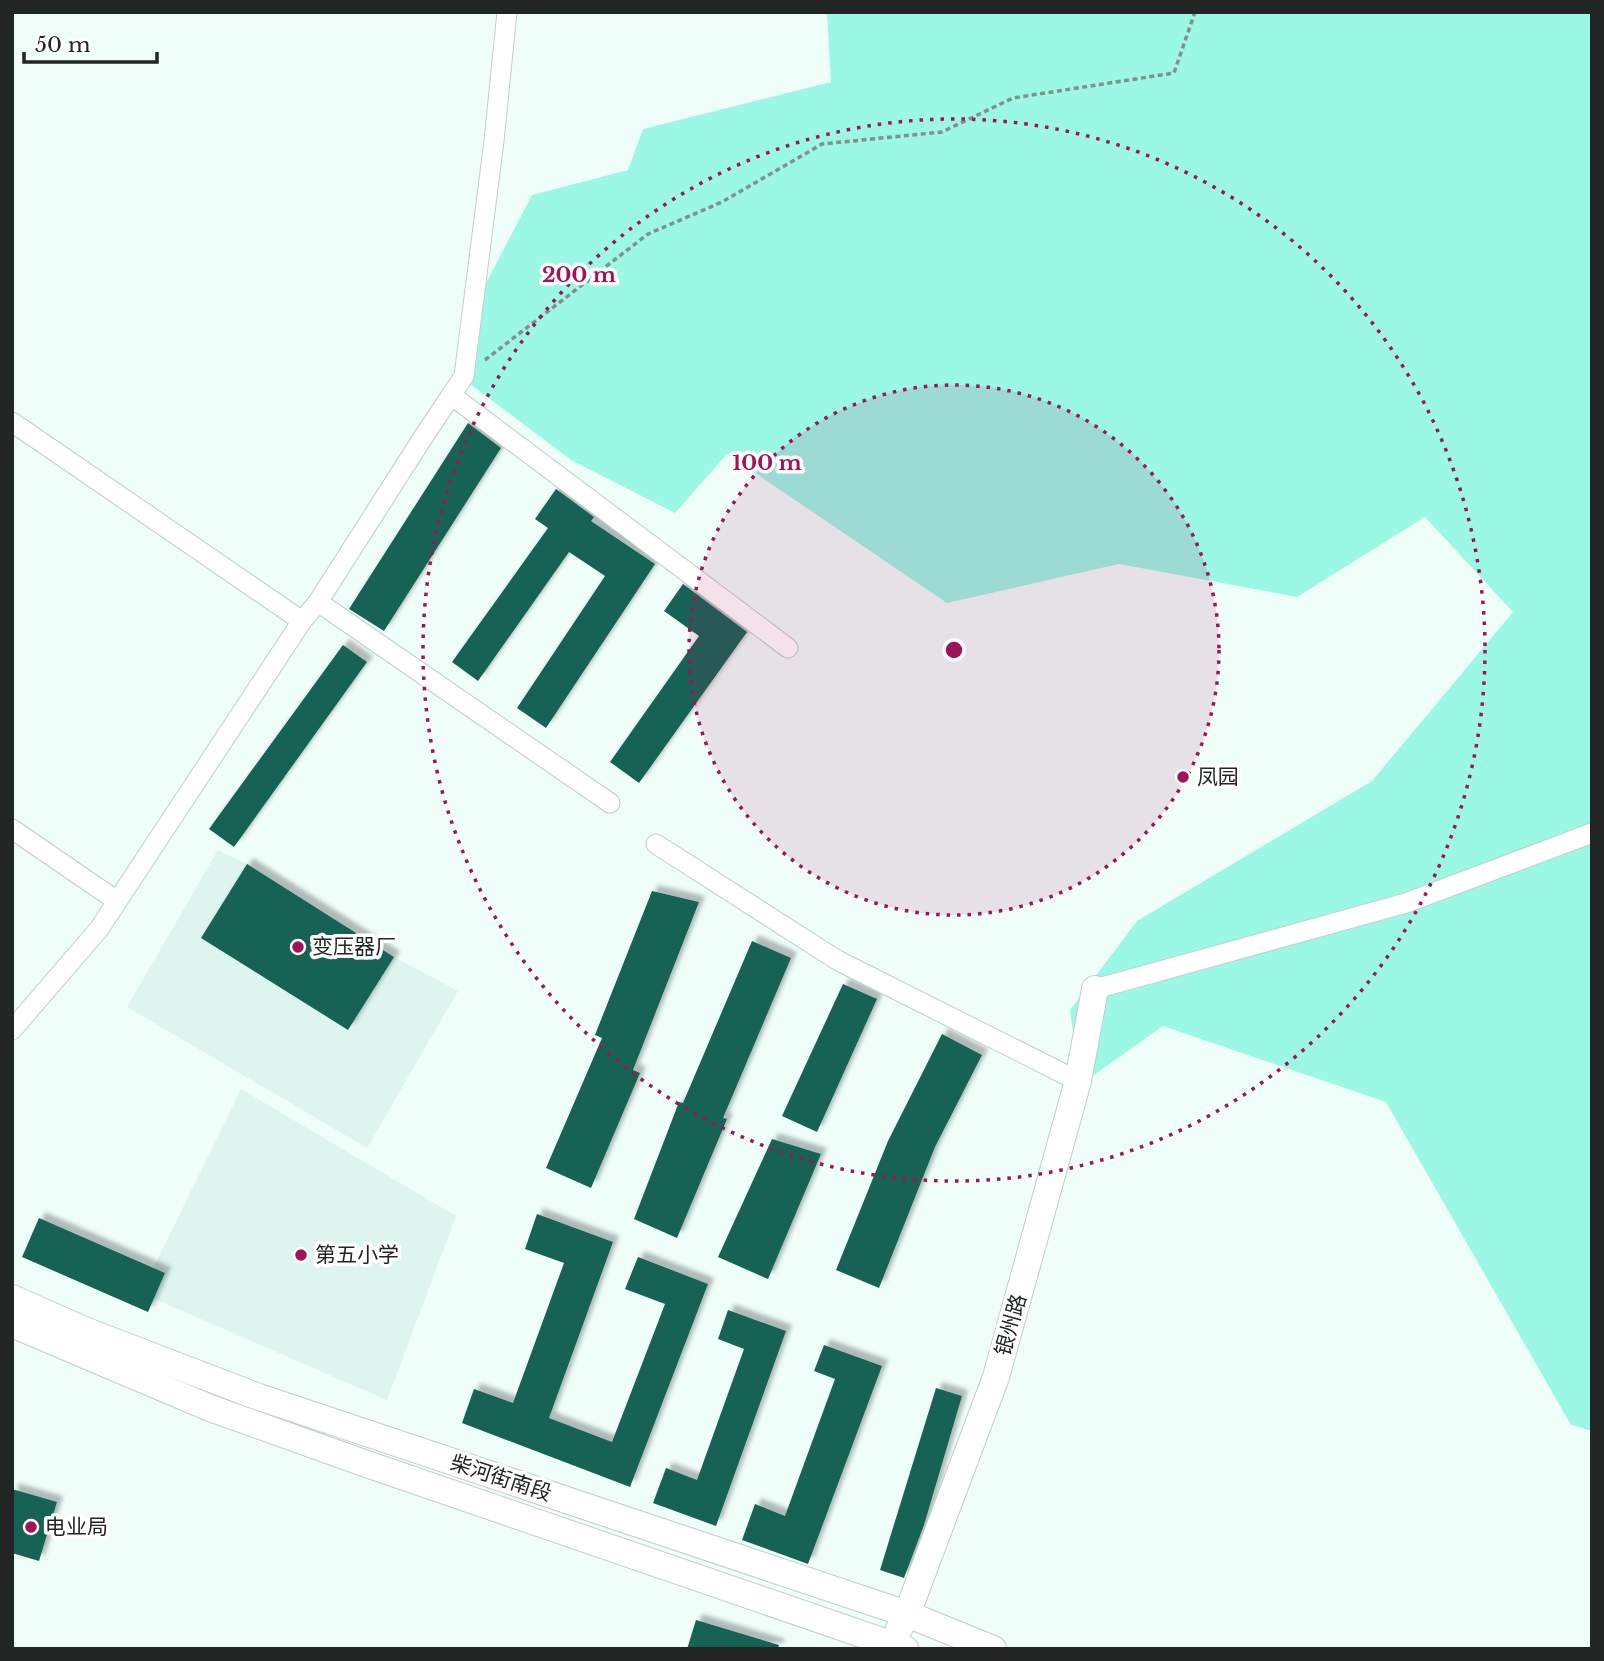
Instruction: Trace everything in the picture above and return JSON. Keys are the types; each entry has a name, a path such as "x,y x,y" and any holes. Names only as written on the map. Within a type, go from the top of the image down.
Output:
{"main road":[{"name":"银州路","path":"894,1647 996,1377 1078,1081 1095,989"},
{"name":"柴河街南段","path":"12,1298 84,1330 256,1396 907,1614 993,1649"},
{"name":"柴河街南段","path":"12,1324 210,1408 894,1647"}],"street":[{"path":"12,1030 99,929 302,621 318,602 464,376 508,12"},
{"path":"451,396 788,648"},
{"path":"12,422 302,621"},
{"path":"318,602 610,803"},
{"path":"12,829 117,901"},
{"path":"1095,989 1406,903 1592,832"},
{"path":"656,844 837,960 1078,1081"}],"path":[{"path":"464,376 648,234 722,202 822,144 942,132 1013,98 1174,73 1195,12"}],"shaded area":[{"path":"218,850 247,864 394,957 458,991 367,1148 127,1007"},
{"name":"第五小学","path":"241,1089 456,1216 387,1400 141,1293"}],"green space":[{"path":"827,12 1592,12 1592,1431 1571,1425 1386,1102 1163,1026 1080,1085 1070,1010 1137,921 1372,781 1513,612 1425,517 1297,597 1119,564 947,603 727,454 675,513 571,460 466,381 484,287 532,195 628,170 643,129 831,82"}],"building":[{"path":"468,423 501,448 384,631 349,609"},
{"path":"556,489 594,517 591,521 655,564 546,728 517,708 605,576 569,552 478,681 452,662 548,528 535,519"},
{"path":"683,584 747,632 639,783 610,762 699,636 664,611"},
{"path":"343,645 367,662 234,847 209,829"},
{"name":"变压器厂","path":"247,864 394,957 348,1030 201,938"},
{"path":"652,891 699,902 633,1070 640,1073 591,1188 546,1168 602,1038 595,1035"},
{"path":"752,941 791,958 723,1118 727,1119 677,1238 634,1219 679,1102 683,1103"},
{"path":"843,984 877,999 817,1132 782,1116"},
{"path":"942,1034 982,1055 935,1147 879,1288 836,1270 888,1141"},
{"path":"772,1139 821,1154 768,1279 718,1257"},
{"path":"537,1214 613,1242 549,1418 612,1442 665,1304 625,1289 638,1257 708,1284 630,1487 462,1423 474,1389 513,1403 564,1263 525,1249"},
{"path":"39,1218 165,1273 148,1312 22,1257"},
{"path":"728,1310 786,1331 716,1526 653,1503 666,1468 697,1480 744,1349 718,1339"},
{"path":"824,1345 882,1366 808,1564 742,1540 755,1504 785,1516 835,1379 814,1371"},
{"path":"936,1388 962,1396 924,1525 904,1578 880,1570"},
{"name":"电业局","path":"12,1489 57,1502 39,1561 12,1553"},
{"path":"696,1620 779,1645 778,1649 687,1649"}],"place":[{"name":"凤园","path":"1183,777"},
{"name":"变压器厂","path":"298,947"},
{"name":"第五小学","path":"301,1255"},
{"name":"电业局","path":"31,1527"}]}
